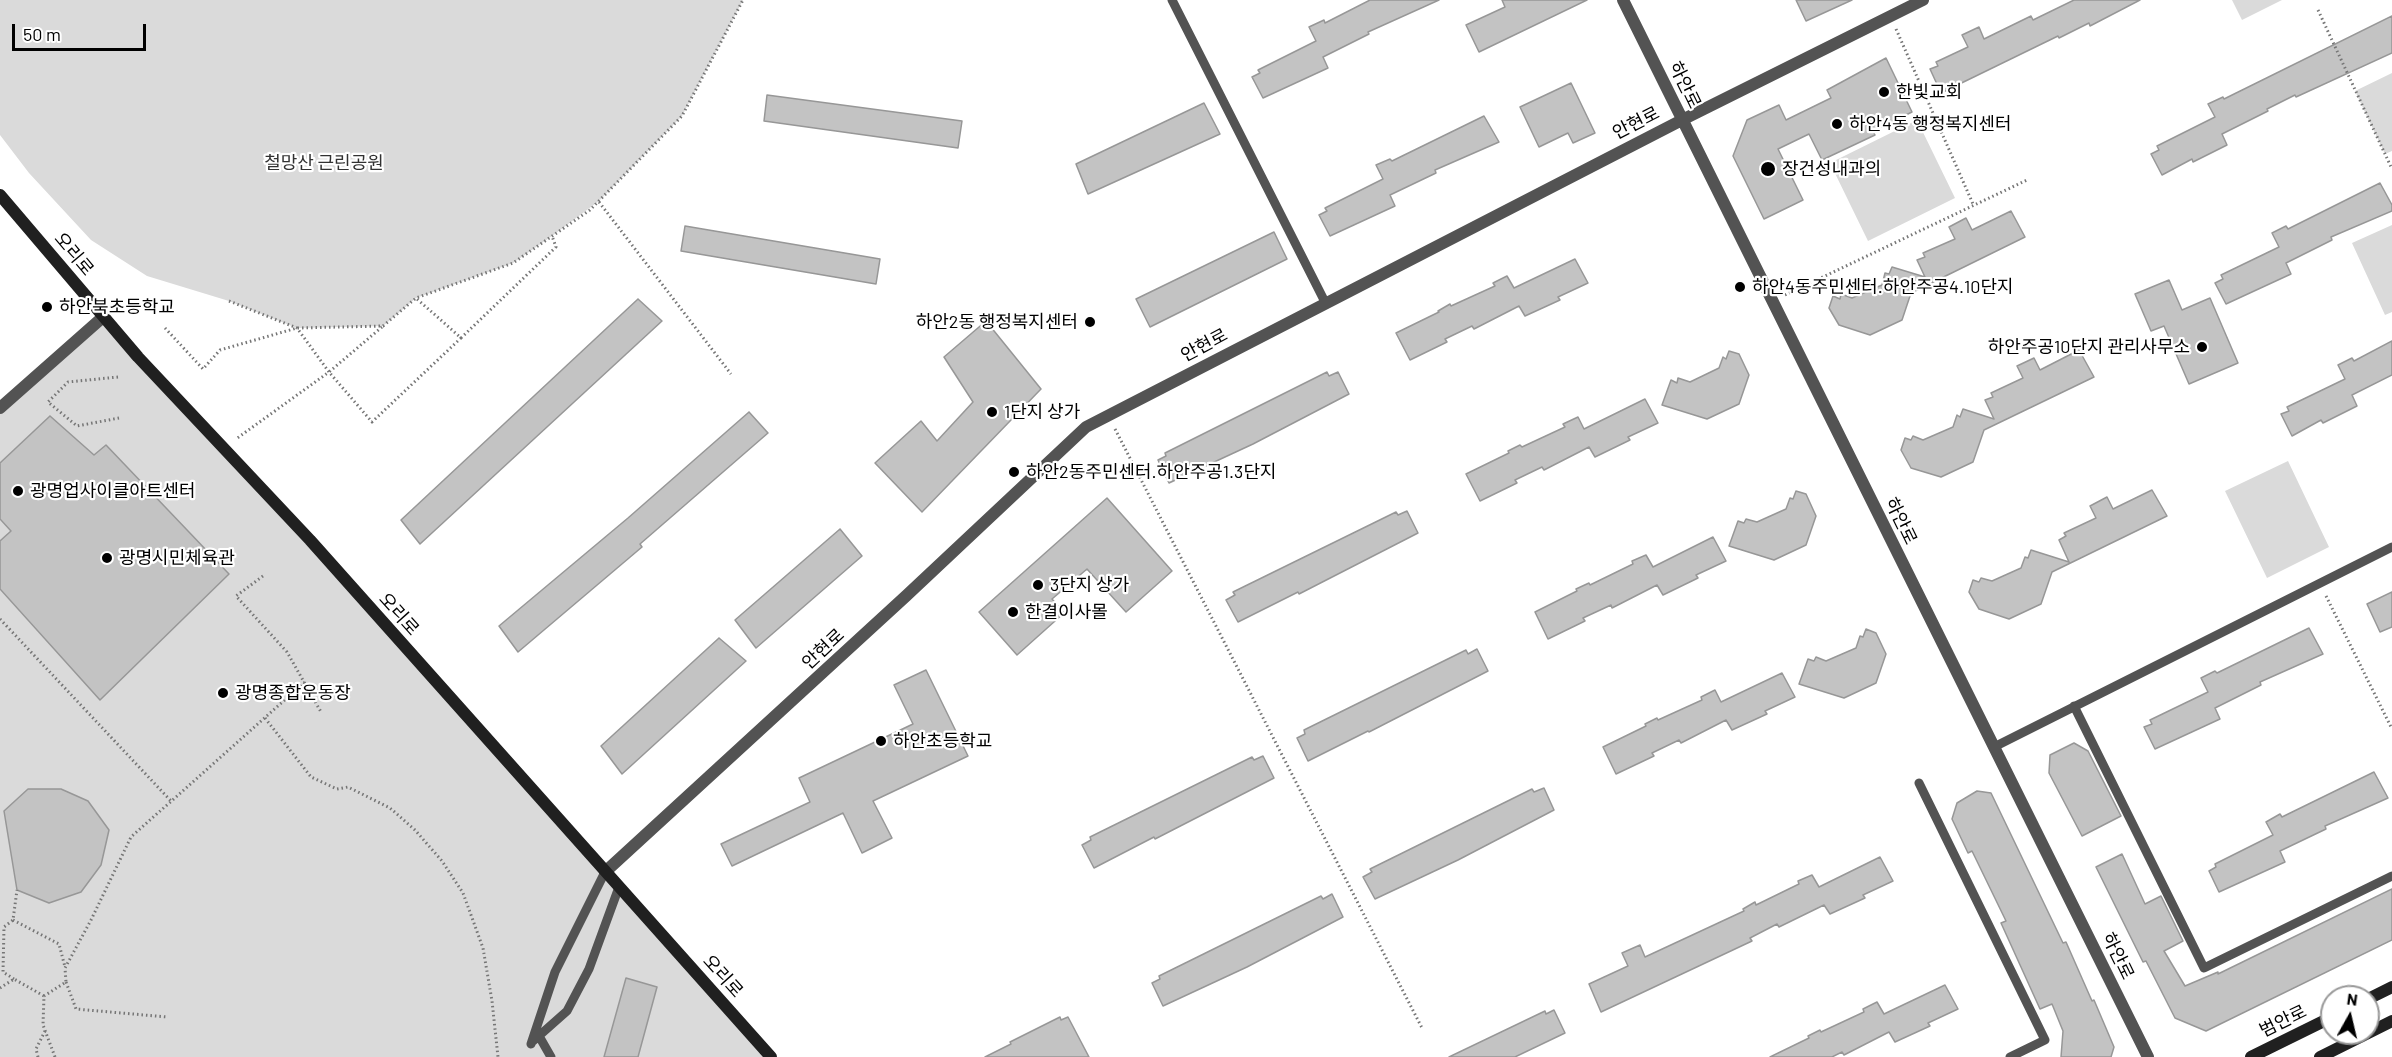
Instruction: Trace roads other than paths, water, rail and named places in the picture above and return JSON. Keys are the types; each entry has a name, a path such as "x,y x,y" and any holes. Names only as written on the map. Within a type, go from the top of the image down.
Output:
{"main road":[{"name":"오리로","path":"0,195 103,317 222,449 310,540 771,1057"},
{"path":"2320,1057 2392,1022"},
{"name":"범안로","path":"2251,1057 2320,1023"}],"street":[{"name":"하안로","path":"1623,0 2148,1057"},
{"name":"안현로","path":"605,872 863,636 1086,427 1325,302 1923,0"},
{"path":"0,408 103,317"}],"lane":[{"path":"1172,0 1325,302"},
{"path":"1994,747 2392,547"},
{"path":"2074,706 2204,968 2392,876"},
{"path":"1919,783 2045,1040 2010,1057"},
{"path":"605,872 555,972 531,1044 567,1011 589,969 619,887"},
{"path":"539,1036 551,1057"}],"place":[{"name":"한빛교회","path":"1884,92"},
{"name":"하안4동 행정복지센터","path":"1837,124"},
{"name":"장건성내과의","path":"1768,169"},
{"name":"하안4동주민센터.하안주공4.10단지","path":"1740,287"},
{"name":"하안북초등학교","path":"47,307"},
{"name":"하안2동 행정복지센터","path":"1090,322"},
{"name":"하안주공10단지 관리사무소","path":"2202,347"},
{"name":"1단지 상가","path":"992,412"},
{"name":"하안2동주민센터.하안주공1.3단지","path":"1014,472"},
{"name":"광명업사이클아트센터","path":"18,491"},
{"name":"광명시민체육관","path":"107,558"},
{"name":"3단지 상가","path":"1038,585"},
{"name":"한결이사몰","path":"1013,612"},
{"name":"광명종합운동장","path":"223,693"},
{"name":"하안초등학교","path":"881,741"}],"park label":[{"name":"철망산 근린공원","path":"324,163"}]}
